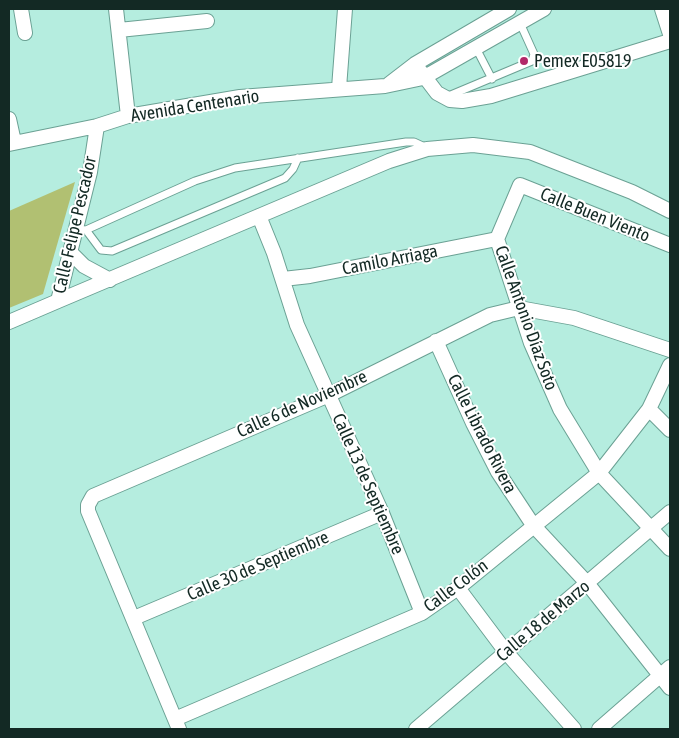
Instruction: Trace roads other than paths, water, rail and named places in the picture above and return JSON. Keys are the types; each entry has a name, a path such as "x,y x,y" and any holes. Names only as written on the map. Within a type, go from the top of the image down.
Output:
{"street":[{"path":"21,9 25,33"},
{"path":"116,9 128,116"},
{"path":"339,88 345,9"},
{"path":"385,86 415,64 509,9"},
{"path":"662,9 670,34"},
{"name":"Avenida Centenario","path":"12,143 97,126 128,116 240,97 385,86 423,78 541,10"},
{"path":"119,30 208,21"},
{"path":"415,64 423,78 443,98 462,100 491,96 670,41"},
{"path":"440,49 449,64"},
{"path":"9,119 12,143"},
{"name":"Calle Felipe Pescador","path":"9,322 58,301 70,252 81,229 97,126"},
{"path":"58,301 389,161 427,149 473,145 530,152 632,192 670,212"},
{"name":"Calle Antonio Díaz Soto","path":"520,185 497,239 531,343 557,402 599,473 670,549"},
{"name":"Calle Buen Viento","path":"520,185 670,245"},
{"name":"Calle 13 de Septiembre","path":"259,216 283,279 297,325 382,513 422,613"},
{"name":"Camilo Arriaga","path":"283,279 310,276 497,239"},
{"path":"70,252 84,266 110,280"},
{"path":"519,308 574,318 670,350"},
{"name":"Calle 6 de Noviembre","path":"134,618 88,511 88,505 93,496 329,395 436,340 490,315 519,308"},
{"name":"Calle Librado Rivera","path":"436,340 498,472 533,525 665,671 670,688"},
{"name":"Calle Colón","path":"177,724 422,613 458,588 599,473 649,409 670,365"},
{"path":"649,409 670,430"},
{"name":"Calle 18 de Marzo","path":"416,729 670,512"},
{"name":"Calle 30 de Septiembre","path":"134,618 382,513"},
{"path":"458,588 506,652 574,729"},
{"path":"134,618 177,724"},
{"path":"599,729 665,671"}],"lane":[{"path":"443,98 528,64 534,58 520,23"},
{"path":"476,48 492,79"},
{"path":"298,158 293,169 285,178 112,251 101,250 81,229 216,173 298,158 406,142 414,142 427,149"}],"place":[{"name":"Pemex E05819","path":"524,61"}]}
